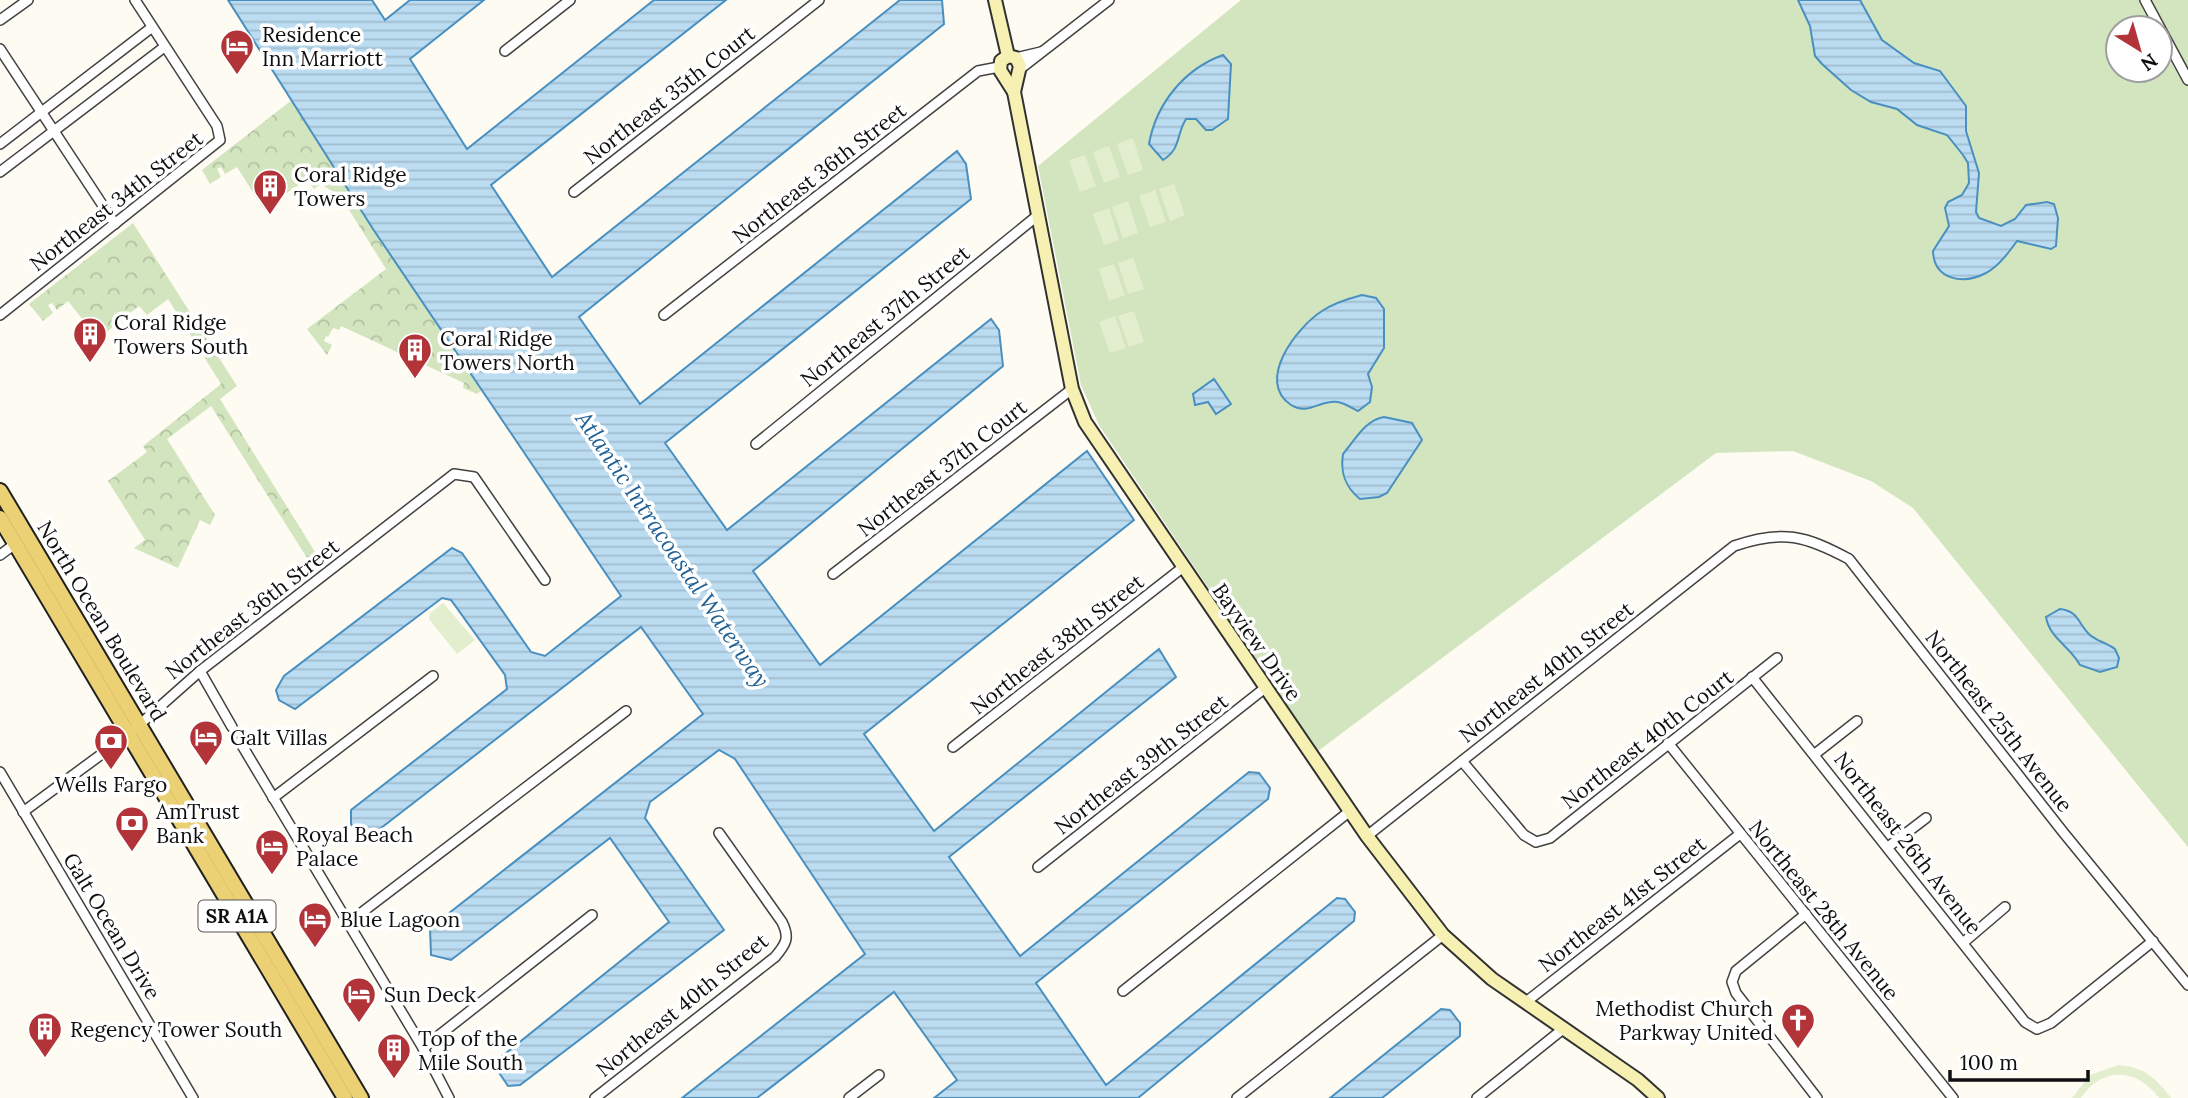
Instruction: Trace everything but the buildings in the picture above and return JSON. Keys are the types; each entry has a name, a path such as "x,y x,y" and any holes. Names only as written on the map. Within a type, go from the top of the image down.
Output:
{"main road":[{"name":"North Ocean Boulevard","path":"0,491 345,1098"},
{"name":"North Ocean Boulevard","path":"0,518 134,729 361,1098"},
{"path":"15,544 25,544 37,552"}],"street":[{"path":"0,20 28,0"},
{"path":"0,172 163,48 135,0"},
{"path":"505,51 570,0"},
{"name":"Northeast 35th Court","path":"574,192 819,0"},
{"name":"Bayview Drive","path":"996,0 1072,389 1085,422 1367,836 1443,935 1492,979 1638,1080 1658,1098"},
{"name":"Northeast 36th Street","path":"664,315 978,71 1011,67 1043,52 1109,0"},
{"path":"2145,0 2188,80"},
{"path":"0,144 151,28"},
{"name":"Northeast 34th Street","path":"0,315 219,140 217,126 163,48"},
{"path":"0,50 114,224"},
{"name":"Northeast 37th Street","path":"755,444 1037,216"},
{"name":"Northeast 37th Court","path":"833,574 1072,389"},
{"name":"Northeast 36th Street","path":"23,812 134,729 200,671 454,474 474,477 545,580"},
{"name":"Northeast 25th Avenue","path":"1749,541 1807,537 1849,559 2063,832 2188,985"},
{"name":"Northeast 40th Street","path":"1367,836 1734,546 1749,541"},
{"path":"0,555 15,544"},
{"name":"Northeast 38th Street","path":"953,747 1182,568"},
{"name":"Northeast 40th Court","path":"1462,761 1524,835 1536,842 1550,838 1777,658"},
{"path":"200,671 232,727"},
{"path":"273,798 433,676"},
{"name":"Northeast 26th Avenue","path":"1752,677 2025,1022 2037,1029 2051,1023 2153,942"},
{"name":"Northeast 39th Street","path":"1038,867 1265,688"},
{"path":"348,923 626,710"},
{"path":"1815,754 1857,721"},
{"path":"240,742 423,1048 449,1098"},
{"name":"Northeast 28th Avenue","path":"1668,743 1953,1098"},
{"name":"Galt Ocean Drive","path":"0,772 194,1098"},
{"path":"1123,991 1350,811"},
{"path":"1888,846 1926,818"},
{"name":"Northeast 40th Street","path":"595,1098 775,957 787,943 787,932 782,922 719,832"},
{"name":"Northeast 41st Street","path":"1526,1002 1740,834"},
{"path":"1964,942 2005,907"},
{"path":"1806,914 1735,971 1732,982 1736,993 1817,1098"},
{"path":"423,1048 592,915"},
{"path":"1237,1098 1443,935"},
{"path":"1477,1098 1563,1030"},
{"path":"849,1098 879,1075"}],"green space":[{"path":"1241,0 2188,0 2188,847 1913,508 1871,481 1793,451 1716,453 1318,751 1099,425 1081,385 1038,166"},
{"path":"292,100 373,229 482,390 477,394 463,388 464,383 341,326 339,330 333,328 328,337 326,336 324,341 332,345 327,355 307,329 386,269 341,197 321,184 314,189 307,180 263,208 237,167 225,174 221,167 217,169 221,177 210,184 202,170"},
{"path":"1133,138 1143,170 1128,175 1117,144"},
{"path":"1109,146 1120,177 1104,183 1093,152"},
{"path":"1085,155 1096,186 1080,192 1069,160"},
{"path":"1174,184 1185,215 1170,221 1159,189"},
{"path":"1155,190 1166,222 1150,227 1139,196"},
{"path":"1128,201 1138,233 1123,238 1112,207"},
{"path":"1109,208 1119,240 1104,245 1093,214"},
{"path":"133,223 237,386 220,399 322,563 314,569 211,406 167,439 215,515 210,525 200,520 178,568 134,548 145,540 108,481 147,452 143,446 221,384 168,299 147,315 139,306 98,339 68,301 57,310 52,303 48,305 53,313 43,321 29,304"},
{"path":"1133,258 1144,289 1128,294 1118,263"},
{"path":"1114,264 1125,295 1109,301 1099,269"},
{"path":"1134,311 1144,342 1129,347 1118,316"},
{"path":"1115,316 1126,348 1110,353 1099,322"},
{"path":"443,603 475,640 457,654 429,619 430,613"},
{"path":"2118,1065 2135,1068 2149,1075 2171,1098 2159,1098 2140,1081 2120,1075 2099,1080 2081,1098 2072,1098 2090,1075"}],"water":[{"name":"Atlantic Intracoastal Waterway","path":"228,0 372,0 385,20 410,0 484,0 410,59 467,149 654,0 726,0 491,185 552,277 900,0 942,0 944,24 579,317 640,404 957,151 966,164 971,199 665,443 727,530 991,319 999,330 1003,366 753,571 820,665 1087,451 1134,520 864,734 934,831 1159,649 1176,677 949,857 1020,956 1249,772 1259,773 1270,788 1268,799 1036,983 1106,1085 1337,898 1345,899 1355,912 1354,921 1138,1098 934,1098 957,1080 894,992 757,1098 682,1098 865,954 735,759 719,750 650,802 645,818 724,930 520,1085 508,1086 498,1071 501,1057 669,922 610,838 451,960 431,955 430,928 703,714 641,627 372,835 360,834 351,824 351,810 507,689 505,675 451,600 442,598 295,709 279,700 276,690 284,676 452,548 462,553 531,652 545,656 621,596 373,229"},
{"path":"1798,0 1860,0 1882,40 1914,63 1940,71 1966,106 1966,131 1979,173 1976,212 1979,218 2001,226 2015,219 2026,205 2047,202 2054,204 2058,218 2056,246 2051,249 2017,241 1999,263 1986,273 1968,279 1944,274 1938,268 1933,251 1949,226 1945,208 1948,202 1962,195 1969,183 1968,163 1947,135 1917,125 1897,109 1871,102 1851,90 1822,64 1815,56 1810,26"},
{"path":"1223,55 1231,64 1228,119 1212,130 1206,130 1196,119 1186,119 1176,146 1163,160 1149,144 1165,102 1196,69"},
{"path":"1362,295 1376,298 1384,309 1384,348 1368,374 1372,387 1370,402 1358,411 1338,402 1303,409 1291,405 1281,395 1277,382 1278,369 1292,341 1322,311"},
{"path":"1214,379 1231,404 1216,414 1208,402 1195,405 1193,394"},
{"path":"1384,417 1412,423 1422,440 1387,493 1379,497 1360,499 1345,479 1343,454 1366,426"},
{"path":"2060,609 2071,612 2090,635 2115,649 2119,658 2117,667 2100,672 2080,665 2048,625 2046,617"},
{"path":"1441,1009 1450,1010 1460,1023 1460,1036 1382,1098 1330,1098"}],"place":[{"name":"Residence Inn Marriott","path":"237,76"},
{"name":"Coral Ridge Towers","path":"270,216"},
{"name":"Coral Ridge Towers South","path":"90,364"},
{"name":"Coral Ridge Towers North","path":"415,380"},
{"name":"Galt Villas","path":"206,767"},
{"name":"Wells Fargo","path":"111,771"},
{"name":"AmTrust Bank","path":"132,853"},
{"name":"Royal Beach Palace","path":"272,876"},
{"name":"Blue Lagoon","path":"315,949"},
{"name":"Sun Deck","path":"359,1024"},
{"name":"Methodist Church Parkway United","path":"1798,1050"},
{"name":"Regency Tower South","path":"45,1059"},
{"name":"Top of the Mile South","path":"394,1080"}]}
